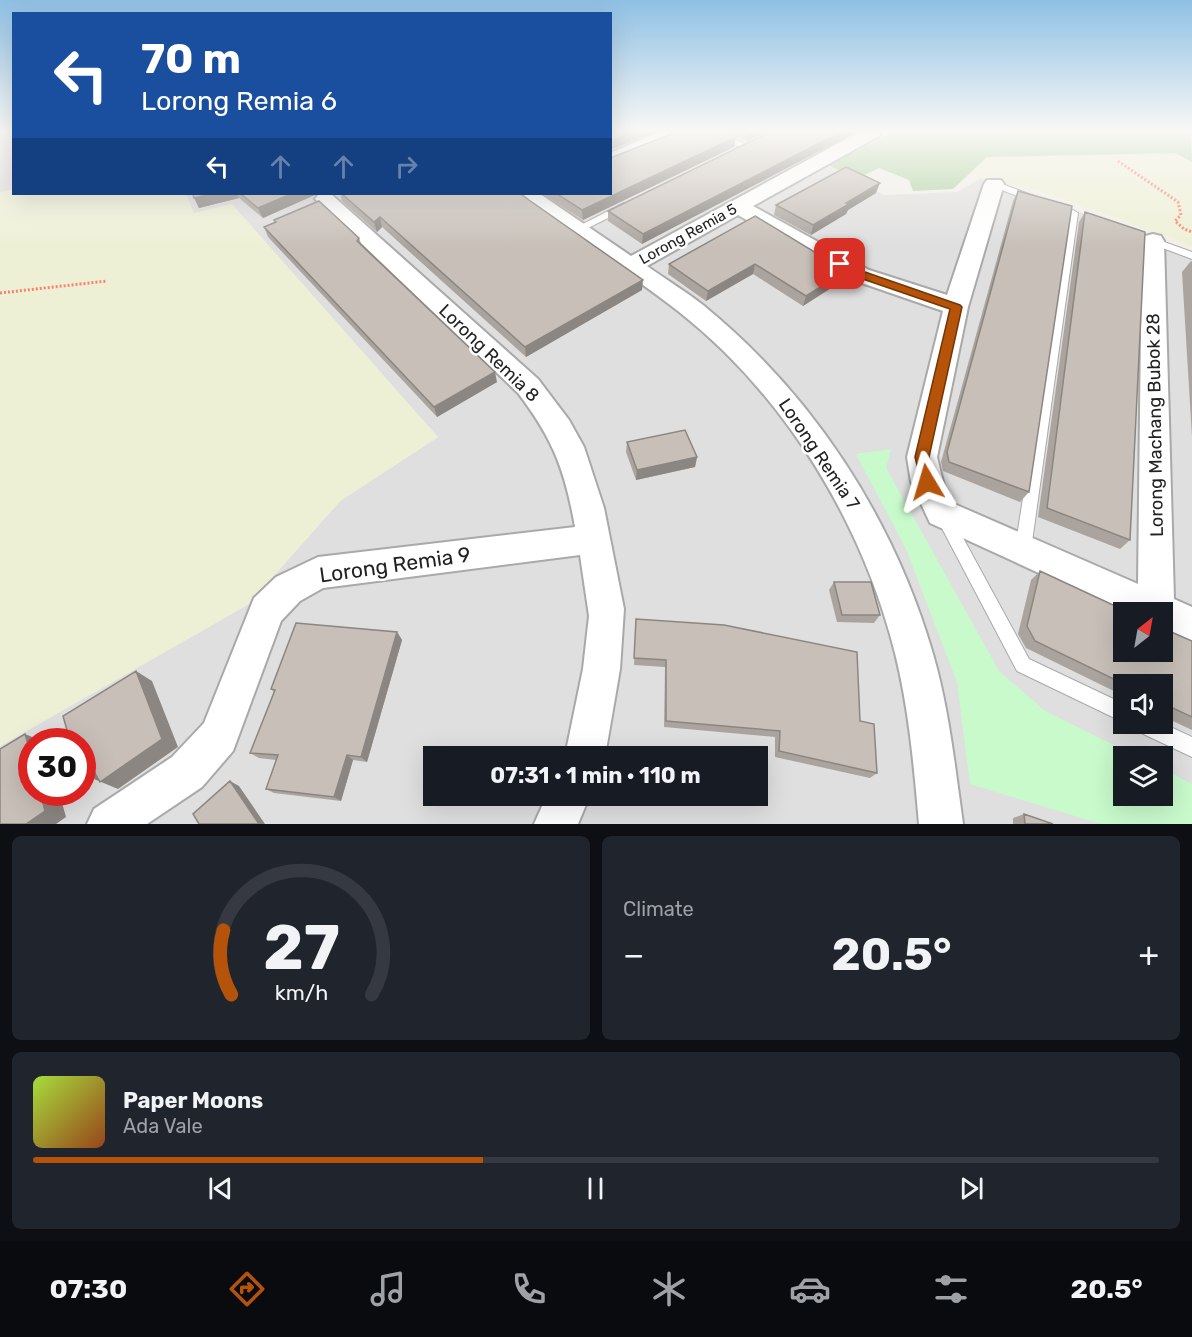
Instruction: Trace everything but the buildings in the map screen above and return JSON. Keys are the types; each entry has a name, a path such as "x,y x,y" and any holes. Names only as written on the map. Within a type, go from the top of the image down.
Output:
{"street":[{"name":"Lorong Remia 5","path":"630,266 802,170"},
{"path":"994,184 956,307 922,457 927,482 941,513 1140,602"},
{"name":"Lorong Remia 7","path":"532,195 693,310 740,352 773,386 848,490 883,561 908,633 926,707 941,824"},
{"name":"Lorong Remia 8","path":"322,200 528,386 551,414 570,445 583,480 607,614 601,675 587,746"},
{"path":"738,206 861,275 956,307"},
{"name":"Lorong Machang Bubok 28","path":"1143,238 1160,602"},
{"name":"Lorong Remia 9","path":"109,824 187,772 219,737 267,610 288,588 318,573 594,539"},
{"path":"1173,617 1192,626"},
{"path":"556,824 564,806"}],"lane":[{"path":"994,184 1044,202"},
{"path":"578,229 630,203"},
{"path":"1023,549 1073,213"},
{"path":"1143,238 1192,256"},
{"path":"941,513 1023,665 1113,709"},
{"path":"1165,734 1192,747"}],"path":[{"path":"1132,170 1178,202 1181,215 1175,221 1184,229 1192,232"},
{"path":"0,293 106,282"}],"shaded area":[{"path":"0,170 12,170 12,189 0,193"},
{"path":"612,170 836,170 884,195 957,192 981,178 1192,251 1192,824 0,824 0,746 18,736 18,806 96,806 96,728 32,728 249,604 340,501 438,437 193,213 186,195 612,195"}],"green space":[{"path":"839,170 874,170 856,179"},
{"path":"885,170 973,170 953,189 913,191 909,180"},
{"path":"973,170 1192,170 1192,246 1044,192 969,174"},
{"path":"12,189 12,195 186,195 194,213 232,204 438,437 340,501 249,604 32,728 18,728 18,736 0,746 0,193"},
{"path":"891,449 886,468 999,671 1045,711 1116,746 1113,746 1113,806 1173,806 1173,774 1192,784 1192,824 1101,824 970,784 957,682 906,549 856,454"}],"route":[{"path":"840,264 861,275 956,307 922,457 927,482"}]}
